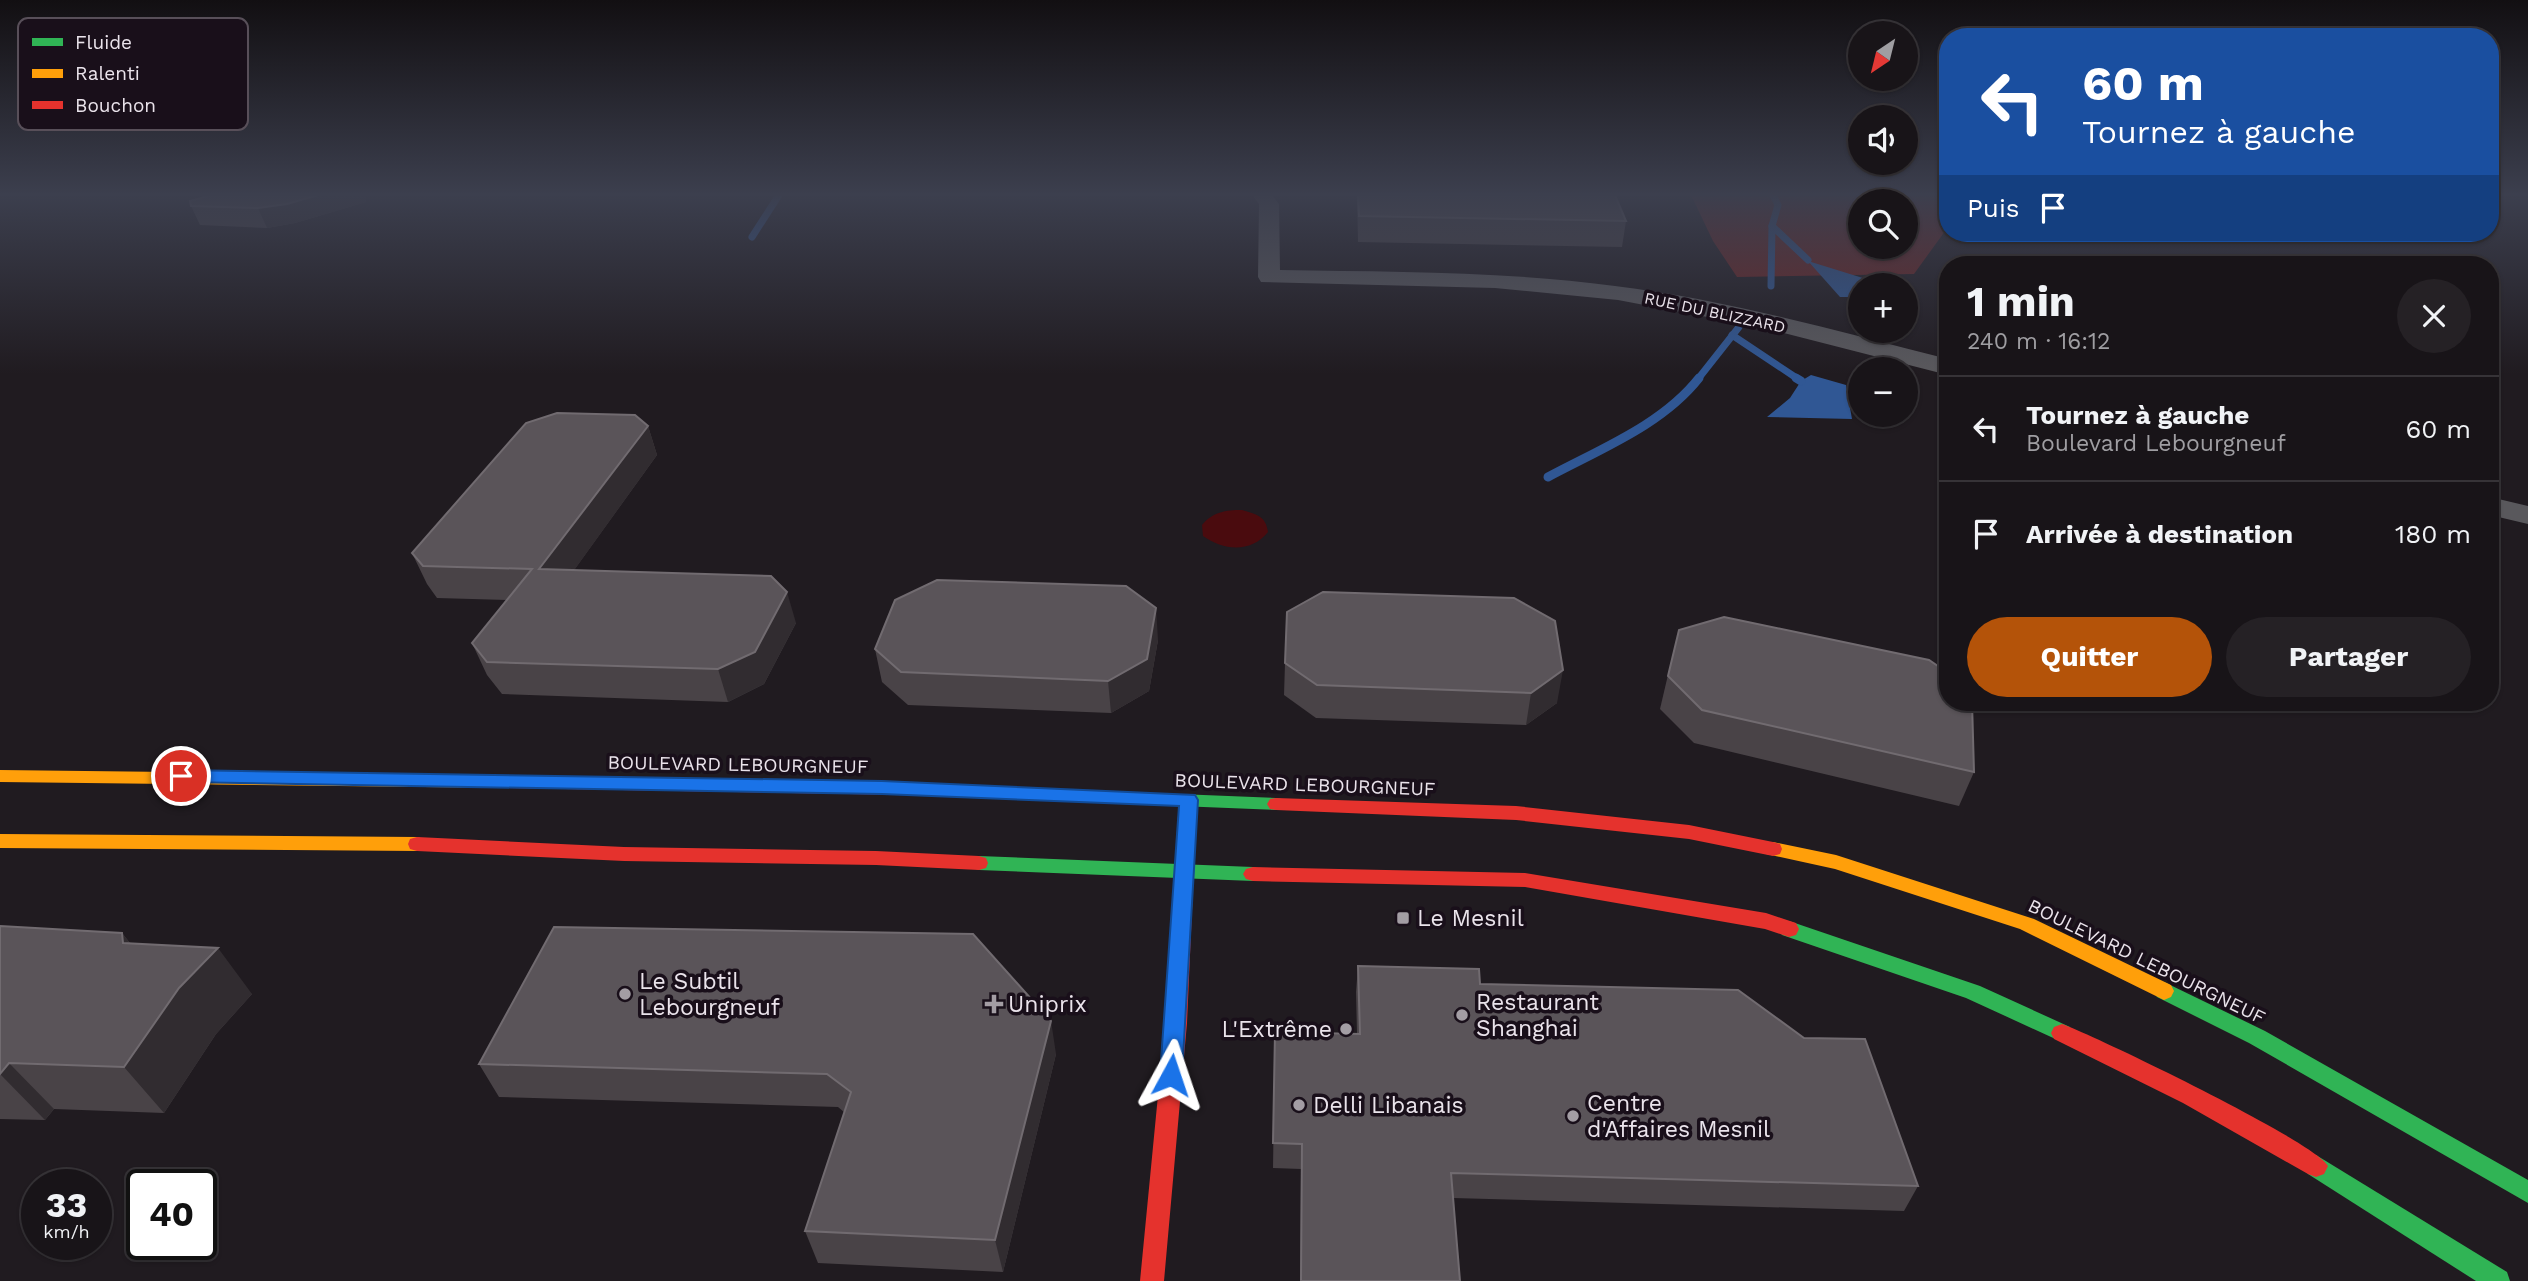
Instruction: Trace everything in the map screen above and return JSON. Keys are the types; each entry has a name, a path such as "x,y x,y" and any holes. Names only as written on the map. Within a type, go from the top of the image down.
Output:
{"main road":[{"name":"BOULEVARD LEBOURGNEUF","path":"0,776 181,776 882,788 1516,813 1689,832 1836,862 2027,924 2257,1037 2528,1192"},
{"path":"1152,1281 1176,1023 1188,800"},
{"path":"0,841 390,843 624,854 876,858 1185,873 1525,880 1766,921 1972,992 2128,1063 2272,1139 2498,1281"}],"street":[{"name":"RUE DU BLIZZARD","path":"1269,255 1269,277 1569,287 1747,316 1939,365"},
{"path":"2499,508 2528,515"}],"shaded area":[{"path":"1722,255 1848,255 1848,259 1918,259 1918,255 1928,255 1915,273 1848,273 1848,275 1737,277"},
{"path":"1242,510 1256,514 1265,522 1268,532 1254,544 1228,547 1203,536 1202,525 1210,517 1225,511"}],"water":[{"path":"1808,261 1848,273 1848,297 1840,297"},
{"path":"1811,375 1846,385 1848,419 1767,417 1790,398 1801,381"}],"building":[{"path":"557,413 635,415 648,426 539,569 771,576 787,592 755,652 718,669 487,662 472,643 532,569 423,566 412,553 526,423"},
{"path":"937,580 1126,586 1156,608 1147,659 1108,681 901,672 875,649 895,600"},
{"path":"1323,592 1514,598 1555,621 1563,670 1531,693 1317,685 1285,663 1287,612"},
{"path":"1724,617 1929,660 1939,667 1939,711 1972,711 1974,772 1702,710 1668,676 1679,630"},
{"path":"0,926 122,933 123,943 218,948 179,988 124,1067 9,1063 0,1074"},
{"path":"554,927 973,934 1051,1021 995,1240 805,1231 851,1092 827,1074 479,1064"},
{"name":"Centre d'Affaires Mesnil","path":"1358,966 1479,969 1480,984 1738,990 1804,1038 1865,1039 1918,1186 1451,1173 1460,1281 1301,1281 1302,1144 1273,1143 1275,1032 1360,1034"}],"waterway":[{"path":"1771,286 1772,255"},
{"path":"1802,255 1808,260"},
{"path":"1732,335 1739,327"},
{"path":"1698,379 1732,335"},
{"path":"1732,335 1798,379"},
{"path":"1548,477 1649,423 1684,395 1699,378"},
{"path":"1796,378 1801,381"}],"traffic: fast":[{"path":"907,789 1276,804"},
{"path":"979,863 1253,874"},
{"path":"1789,929 1973,992 2062,1033"},
{"path":"2164,991 2257,1037 2528,1192"},
{"path":"2316,1166 2498,1281"}],"traffic: slow":[{"path":"0,776 508,782"},
{"path":"1182,910 1188,800"},
{"path":"0,841 417,844"},
{"path":"1773,849 1836,862 2027,924 2164,991"}],"traffic: jam":[{"path":"508,782 907,789"},
{"path":"1276,804 1516,813 1689,832 1773,849"},
{"path":"417,844 624,854 876,858 979,863"},
{"path":"1253,874 1525,880 1766,921 1789,929"},
{"path":"1152,1281 1176,1023 1182,910"},
{"path":"2062,1033 2191,1096 2316,1166"}],"place":[{"name":"Le Mesnil","path":"1403,918"},
{"name":"Le Subtil Lebourgneuf","path":"625,994"},
{"name":"Uniprix","path":"994,1004"},
{"name":"Restaurant Shanghai","path":"1462,1015"},
{"name":"L'Extrême","path":"1346,1029"},
{"name":"Delli Libanais","path":"1299,1105"},
{"name":"Centre d'Affaires Mesnil","path":"1573,1116"}],"route":[{"path":"181,776 882,788 1188,800 1171,1075"}]}
